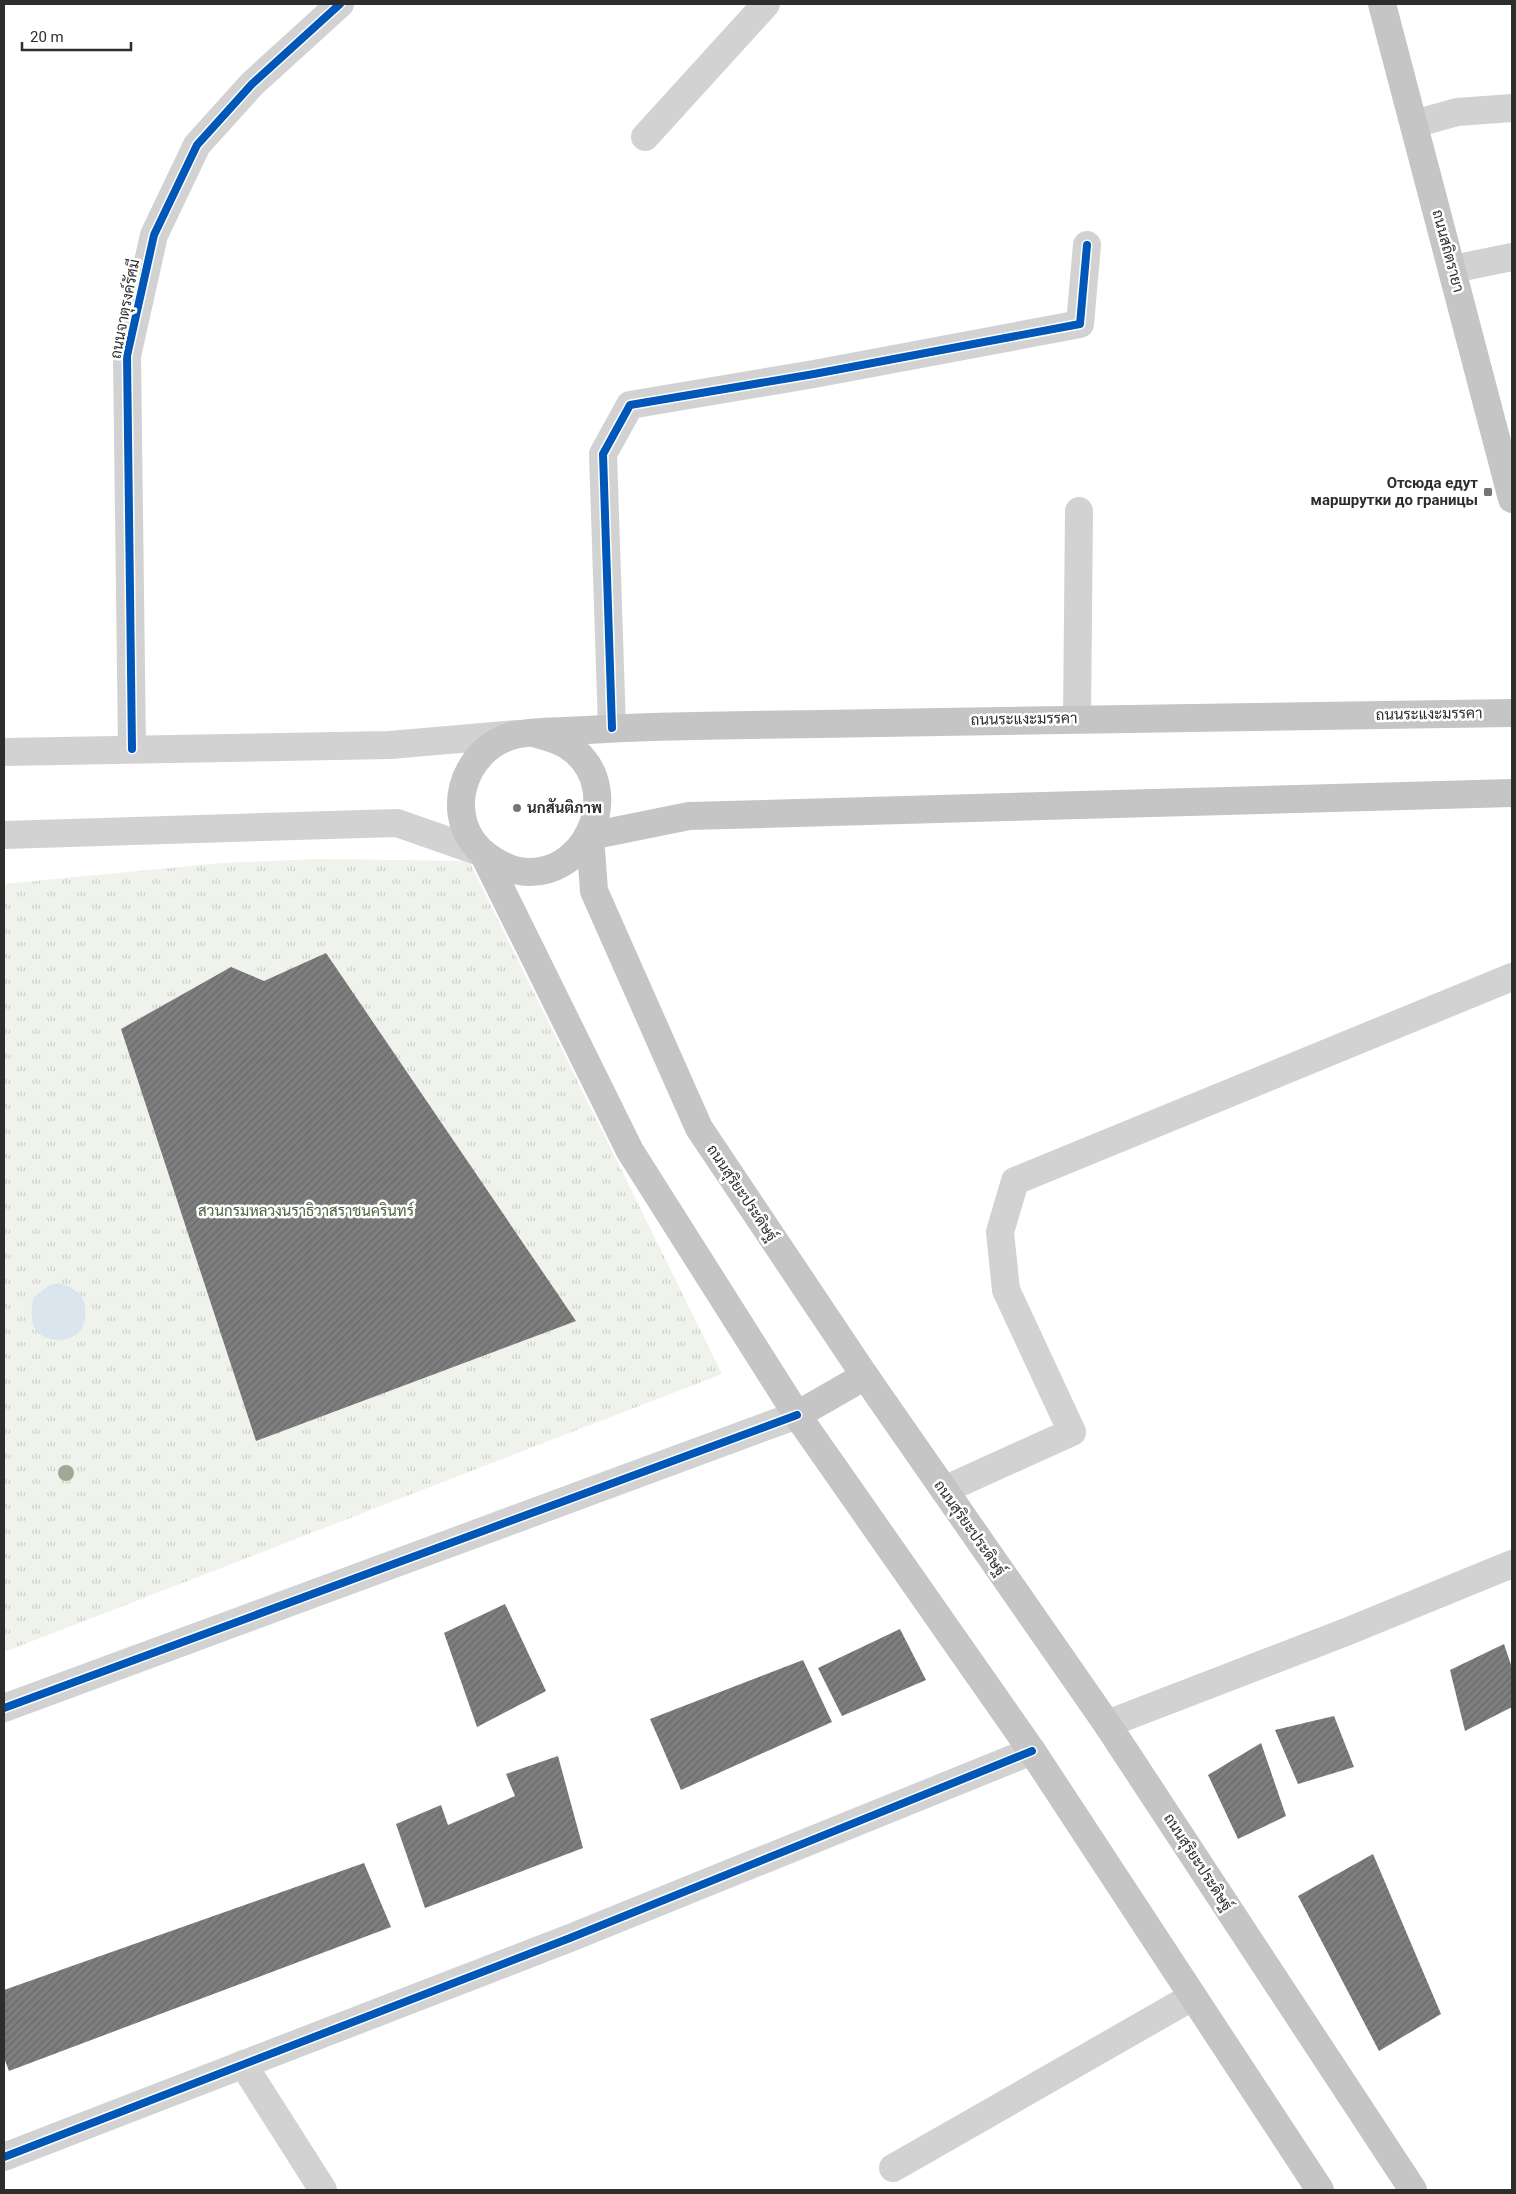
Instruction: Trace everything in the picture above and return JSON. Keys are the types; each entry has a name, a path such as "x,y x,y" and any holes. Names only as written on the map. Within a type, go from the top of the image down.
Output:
{"main road":[{"name":"ถนนสถิตรายา","path":"1382,4 1512,499"},
{"name":"ถนนระแงะมรรคา","path":"527,734 612,728 1078,718 1512,713"},
{"path":"483,853 500,865 520,871 540,871 560,865 577,853 590,836 597,815 598,792 591,771 577,752 558,740 527,734 497,741 480,754 467,773 462,794 462,815 469,836 483,853 630,1151 797,1416 1032,1751 1320,2190"},
{"path":"590,836 689,816 1512,792"},
{"name":"ถนนสุริยะประดิษฐ์","path":"590,836 594,891 699,1128 944,1490 1107,1724 1414,2190"},
{"path":"797,1416 866,1376"}],"street":[{"name":"ถนนจาตุรงค์รัศมี","path":"132,749 127,356 154,236 197,145 252,84 340,4"},
{"path":"644,137 766,4"},
{"path":"1414,124 1457,112 1512,108"},
{"path":"612,728 604,454 630,404 814,374 1080,324 1087,244"},
{"path":"1453,269 1512,257"},
{"path":"1078,718 1079,511"},
{"path":"4,752 390,745 527,734"},
{"path":"4,835 397,823 483,853"},
{"path":"944,1490 1072,1432 1006,1290 1000,1232 1015,1181 1512,977"},
{"path":"4,1708 797,1416"},
{"path":"1107,1724 1346,1632 1512,1564"},
{"path":"4,2157 579,1934 1032,1751"},
{"path":"893,2168 1192,1997"},
{"path":"243,2064 323,2190"}],"green space":[{"name":"สวนกรมหลวงนราธิวาสราชนครินทร์","path":"318,859 469,861 722,1374 4,1652 4,884 221,863"}],"shaded area":[{"path":"59,1283 71,1288 80,1295 85,1304 85,1316 84,1323 79,1332 67,1339 55,1340 44,1337 35,1329 32,1322 32,1310 33,1298 48,1286"}],"building":[{"path":"326,953 576,1321 256,1441 121,1029 231,967 264,981"},
{"path":"505,1604 546,1691 477,1727 444,1633"},
{"path":"900,1629 926,1680 842,1716 818,1668"},
{"path":"1504,1644 1512,1668 1512,1707 1465,1731 1450,1670"},
{"path":"803,1660 832,1722 681,1790 650,1719"},
{"path":"1334,1716 1354,1767 1298,1784 1275,1730"},
{"path":"1261,1743 1286,1816 1238,1839 1208,1775"},
{"path":"558,1756 583,1848 425,1908 396,1824 441,1805 448,1825 515,1796 506,1774"},
{"path":"1373,1854 1441,2014 1379,2051 1298,1896"},
{"path":"364,1863 391,1927 9,2071 4,2058 4,1990"}],"cycle path":[{"path":"132,749 127,356 154,235 197,145 252,84 340,4"},
{"path":"612,728 603,454 630,405 814,374 1080,324 1087,245"},
{"path":"4,1708 797,1415"},
{"path":"4,2157 570,1938 1032,1751"}],"place":[{"name":"Отсюда едут маршрутки до границы","path":"1488,492"},
{"name":"นกสันติภาพ","path":"517,808"}]}
